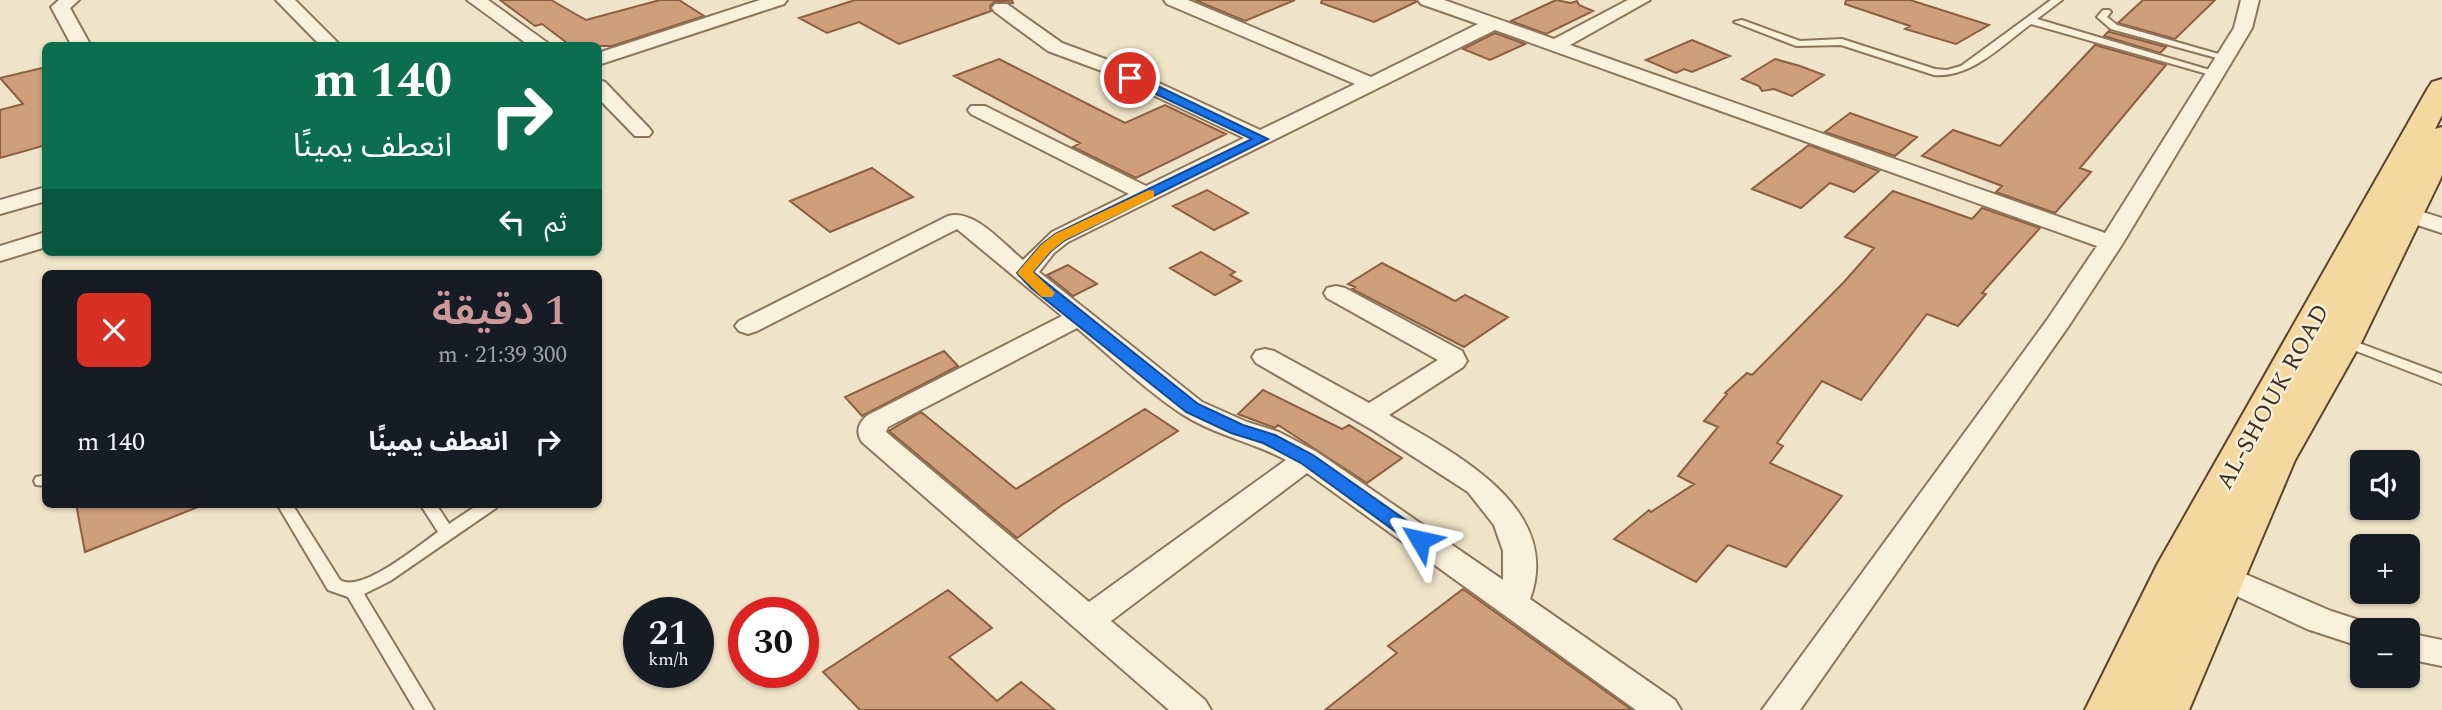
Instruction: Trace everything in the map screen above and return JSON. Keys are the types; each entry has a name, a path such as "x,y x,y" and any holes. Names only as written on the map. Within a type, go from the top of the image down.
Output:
{"main road":[{"name":"AL-SHOUK ROAD","path":"2163,710 2221,550 2361,242 2398,167 2442,88"},
{"name":"AL-SHOUK ROAD","path":"2110,710 2151,622 2221,550 2343,341 2425,220 2442,138"}],"street":[{"path":"70,0 60,7 80,42"},
{"path":"285,0 328,42"},
{"path":"476,0 536,42"},
{"path":"602,58 778,0"},
{"path":"1173,0 1371,84"},
{"path":"1427,0 2111,243"},
{"path":"1554,47 1641,0"},
{"path":"1780,710 2000,406 2111,243 2243,28 2250,0"},
{"path":"1001,8 1055,47 1109,67 1262,139"},
{"path":"1025,273 1046,248 1060,237 1493,24"},
{"path":"602,90 642,132"},
{"path":"978,110 1147,195"},
{"path":"0,207 42,195"},
{"path":"748,326 956,221 962,222 1192,408 1237,429 1269,439 1307,459 1663,710"},
{"path":"0,254 42,240"},
{"path":"1336,293 1453,357 1454,361 1370,415"},
{"path":"1077,317 877,421 871,430 874,439 1193,710"},
{"path":"1265,358 1370,415 1461,472 1494,500 1514,535 1520,554 1518,591 1511,605"},
{"path":"1089,620 1307,459"},
{"path":"2221,550 2319,620 2350,630"},
{"path":"2420,648 2442,653"}],"lane":[{"path":"1739,22 1799,44 1842,42 1947,74 1965,68 2057,0"},
{"path":"2106,12 2102,17 2114,27 2219,65"},
{"path":"2029,20 2219,65"},
{"path":"2343,341 2442,379"},
{"path":"286,508 338,589 352,589 384,578 484,508"},
{"path":"431,508 447,533"},
{"path":"352,589 425,710"}],"building":[{"path":"500,0 551,0 586,20 660,0 679,0 704,16 612,46 602,46 602,42 566,42 542,24 535,26"},
{"path":"855,0 1012,0 1013,3 995,1 990,6 991,11 899,44 859,22 827,33 799,18"},
{"path":"1195,0 1295,0 1245,21"},
{"path":"1322,0 1416,2 1374,22 1321,3"},
{"path":"1556,0 1571,3 1577,1 1579,5 1593,11 1546,34 1511,21"},
{"path":"1846,0 1910,0 1989,25 1956,44 1905,29 1910,26 1845,4"},
{"path":"2143,0 2215,0 2175,39 2118,23"},
{"path":"2109,31 2166,47 2160,53 2104,36"},
{"path":"1495,33 1525,44 1490,60 1463,49"},
{"path":"1692,40 1730,56 1692,72 1684,69 1676,73 1646,60"},
{"path":"2095,45 2166,65 2080,168 2091,172 2055,213 1996,192 2002,186 1922,156 1953,130 2000,146"},
{"path":"999,59 1125,123 1165,105 1226,134 1136,178 1073,147 1080,143 954,76"},
{"path":"1775,59 1824,75 1792,96 1774,89 1762,91 1759,86 1742,79"},
{"path":"42,68 42,146 0,158 0,110 23,104 0,78"},
{"path":"1850,113 1917,137 1895,156 1825,132"},
{"path":"1809,145 1879,171 1854,192 1830,183 1801,208 1752,189"},
{"path":"872,168 913,197 830,232 790,201"},
{"path":"1207,190 1248,213 1214,230 1173,206"},
{"path":"1893,191 1972,219 1982,208 2040,228 1982,293 1986,294 1958,326 1927,314 1861,400 1822,381 1777,443 1783,446 1770,463 1842,496 1786,567 1728,545 1696,582 1614,539 1649,510 1651,512 1694,484 1678,476 1718,427 1704,421 1727,394 1725,393 1747,373 1752,375 1874,248 1845,237"},
{"path":"1201,252 1235,272 1230,275 1241,281 1215,295 1170,268"},
{"path":"1382,263 1455,301 1465,295 1508,317 1464,347 1352,289 1355,287 1348,284"},
{"path":"1068,265 1097,284 1073,296 1047,275"},
{"path":"944,351 958,366 862,416 845,397"},
{"path":"1263,390 1342,429 1349,425 1402,458 1367,483 1278,425 1275,428 1238,414"},
{"path":"1145,409 1178,431 1062,505 1017,538 889,431 921,412 1016,489"},
{"path":"77,508 195,508 85,552"},
{"path":"1463,589 1632,710 1325,710 1397,653 1388,646"},
{"path":"948,590 992,628 949,657 997,701 1021,682 1055,710 860,710 823,672"}],"slow traffic":[{"path":"1047,293 1025,273 1046,248 1060,237 1149,194"}],"route":[{"path":"1130,78 1262,139 1060,237 1046,248 1025,273 1158,384 1192,408 1237,429 1269,439 1307,459 1420,540"}]}
